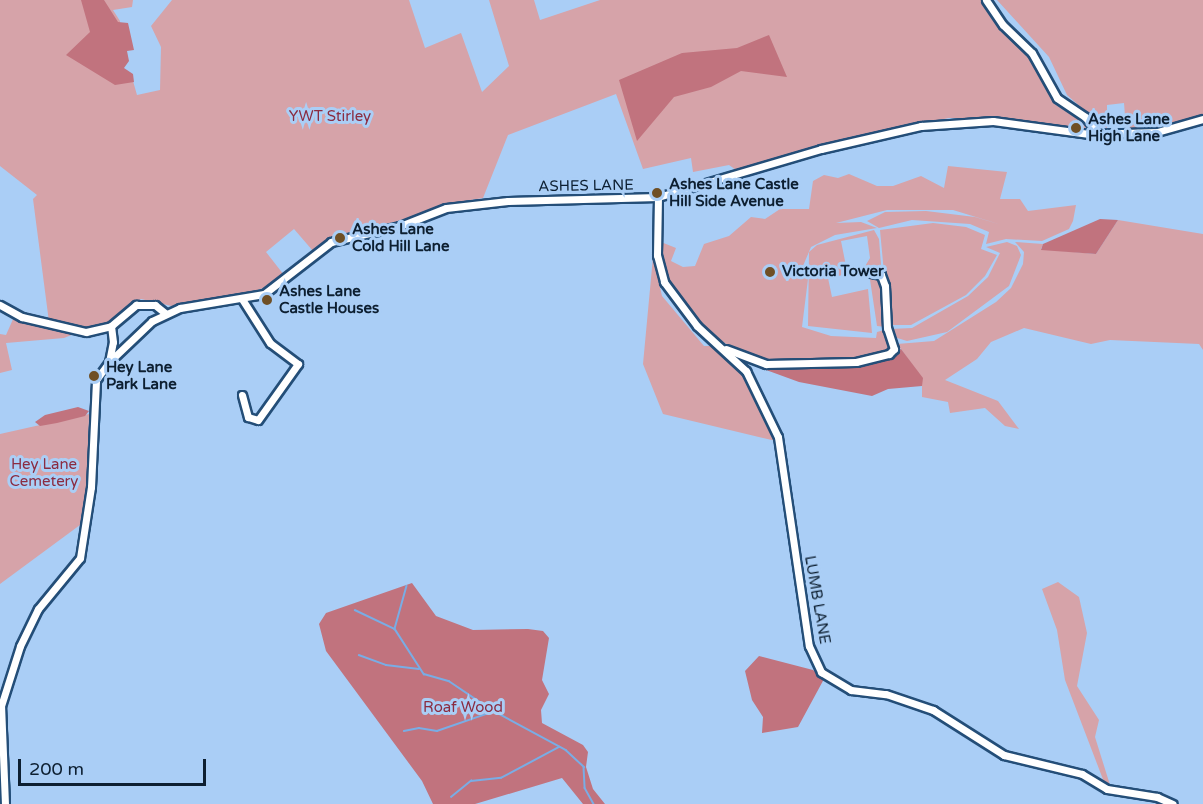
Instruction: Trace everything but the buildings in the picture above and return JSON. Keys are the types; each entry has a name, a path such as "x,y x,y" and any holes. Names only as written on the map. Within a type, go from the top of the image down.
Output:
{"street":[{"path":"986,0 1003,25 1032,52 1057,98 1085,117 1100,134"},
{"name":"ASHES LANE","path":"109,362 137,333 166,314 180,308 264,294 331,242 400,226 446,208 508,201 658,197 821,149 921,126 993,121 1100,134 1157,132 1203,119"},
{"name":"LUMB LANE","path":"658,197 657,255 664,282 697,326 746,371 778,437 809,646 821,672 852,690 886,694 933,710 1004,755 1082,774 1119,792 1142,793 1173,804"},
{"path":"721,348 766,364 846,363 889,354 894,349 887,328 885,286 881,275 861,271"},
{"path":"242,299 270,343 298,364 258,420 248,417 242,395"},
{"path":"0,305 22,317 71,330 101,331 111,326 136,305 155,306 166,314"},
{"path":"4,804 1,706 20,646 38,609 80,558 91,487 96,380 109,362 113,342 111,326"}],"green space":[{"name":"YWT Stirley","path":"0,0 133,0 132,7 113,10 120,21 123,71 133,81 137,95 160,90 161,47 151,26 172,0 409,0 425,48 461,33 482,92 509,66 489,0 534,0 540,20 600,0 982,0 1003,30 1031,58 1056,105 1087,124 1085,130 1079,130 1004,119 949,118 851,137 736,170 729,165 693,172 691,158 643,169 616,94 508,135 483,198 446,204 407,220 334,237 313,251 294,229 266,252 284,275 272,285 243,295 176,307 141,299 131,303 108,325 88,330 49,322 33,199 37,195 0,166"},
{"path":"81,0 104,0 118,22 128,23 134,50 127,51 129,61 124,68 133,74 134,82 115,85 66,55 90,32"},
{"path":"997,0 1203,0 1203,115 1157,129 1126,129 1124,103 1107,105 1107,128 1101,125 1067,95 1049,57"},
{"path":"769,35 787,77 741,71 711,87 674,97 637,141 619,80 682,53 737,48"},
{"path":"948,166 1007,172 1000,199 1020,199 1028,211 1076,205 1073,221 1069,229 1042,241 1006,239 986,244 989,232 970,224 912,220 879,228 867,221 885,212 926,211 975,217 1002,225 953,210 887,210 836,223 861,222 877,228 835,235 811,247 803,266 809,271 802,327 831,336 876,338 877,332 884,330 891,345 887,351 857,359 768,361 748,355 713,337 667,278 661,242 676,248 671,261 683,267 695,266 704,244 729,236 751,217 765,219 780,209 809,209 813,181 824,175 838,178 849,174 877,186 893,186 921,176 944,188"},
{"path":"1100,219 1118,220 1096,254 1041,250 1043,244"},
{"path":"1118,220 1203,234 1203,350 1199,344 1110,340 1091,344 1024,328 991,342 977,359 945,380 998,401 1019,429 1005,426 985,408 950,413 948,402 922,397 922,378 897,344 934,341 996,302 1011,288 1023,264 1024,252 1015,242 1043,244 1041,249 1096,254"},
{"path":"933,223 966,227 985,235 981,249 997,255 985,276 966,295 911,325 890,325 890,290 884,273 880,230"},
{"path":"874,230 879,239 886,327 877,326 869,273 864,268 870,258 867,236 841,241 846,266 851,267 848,274 828,278 832,297 868,289 872,333 808,326 809,252 817,245"},
{"path":"1007,242 1017,246 1021,255 1009,286 947,332 907,341 894,337 890,329 912,328 968,296 988,277 1000,253 986,247"},
{"path":"653,257 662,296 704,346 712,346 738,364 766,414 776,441 663,414 643,364"},
{"path":"14,317 74,334 64,338 6,343 12,370 0,373 0,334 6,335"},
{"path":"901,349 923,378 922,386 888,389 872,396 799,382 752,365 811,369 856,365 890,358"},
{"path":"78,407 89,411 85,416 57,423 40,426 35,422 45,415"},
{"name":"Hey Lane Cemetery","path":"89,414 88,478 80,525 0,584 0,434"},
{"path":"1058,582 1079,597 1087,633 1077,686 1099,720 1095,737 1110,785 1104,782 1065,680 1057,630 1042,589"},
{"name":"Roaf Wood","path":"412,583 436,616 473,630 543,631 549,638 542,680 549,694 541,710 542,723 583,745 588,752 586,767 593,789 605,804 583,804 562,778 475,804 433,804 422,781 326,651 319,624 326,613"},
{"path":"759,656 813,670 824,679 798,727 762,733 763,717 752,700 745,671"}],"waterway":[{"path":"407,586 395,629 424,674 449,681 492,710 566,750 584,767 585,788 594,804"},
{"path":"355,610 395,629"},
{"path":"359,655 386,665 419,669"},
{"path":"404,731 419,728 437,731 492,712"},
{"path":"451,797 471,781 501,778 559,747"}],"place":[{"name":"Ashes Lane High Lane","path":"1076,128"},
{"name":"Ashes Lane Castle Hill Side Avenue","path":"657,193"},
{"name":"Ashes Lane Cold Hill Lane","path":"340,238"},
{"name":"Victoria Tower","path":"770,272"},
{"name":"Ashes Lane Castle Houses","path":"267,300"},
{"name":"Hey Lane Park Lane","path":"94,376"}]}
